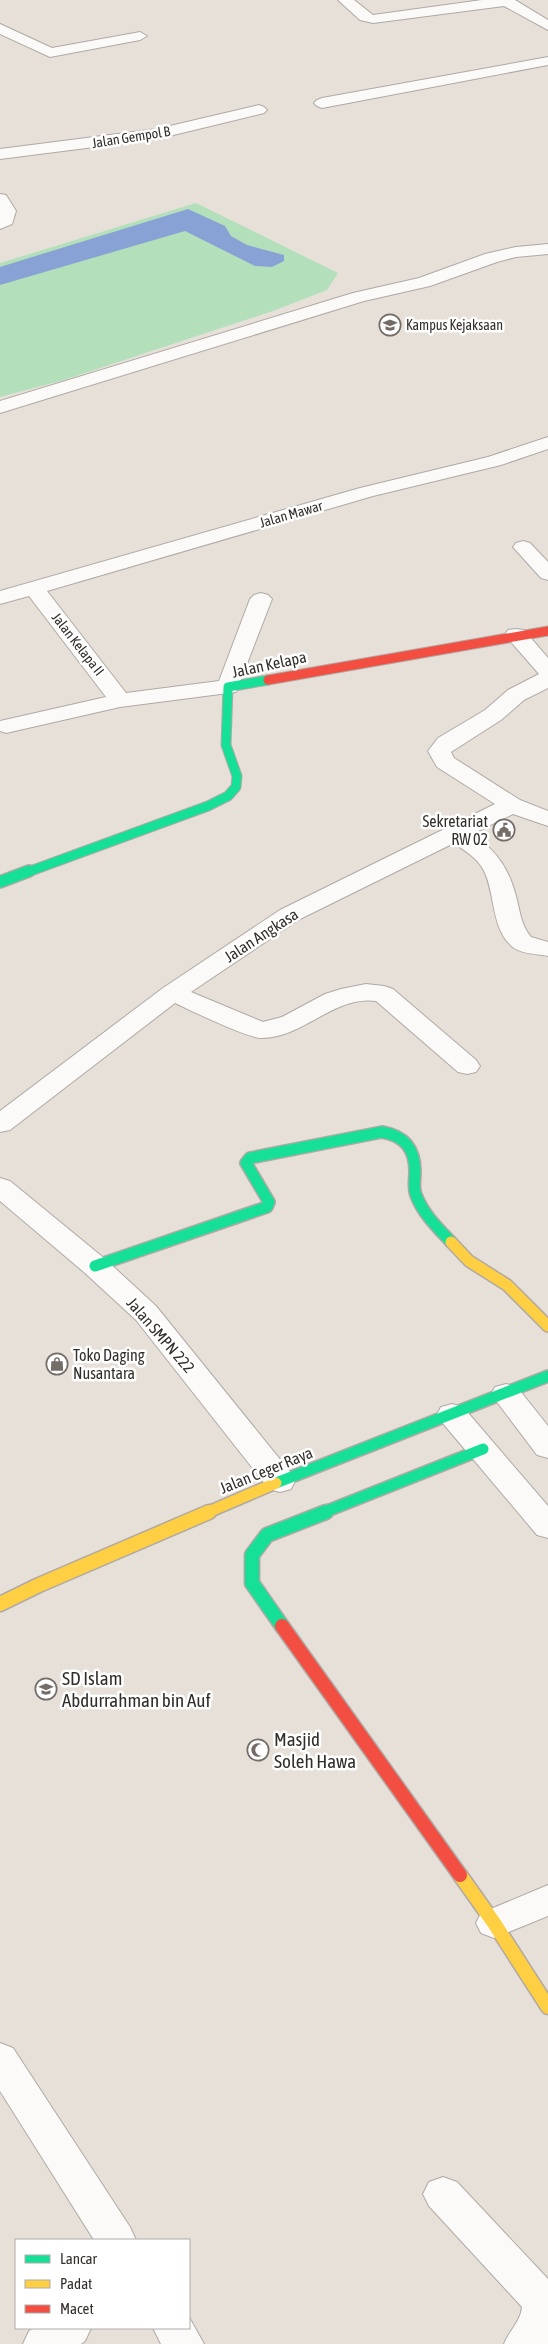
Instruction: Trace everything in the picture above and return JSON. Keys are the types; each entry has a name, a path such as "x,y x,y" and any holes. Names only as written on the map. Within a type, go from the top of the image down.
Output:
{"street":[{"path":"345,0 365,18 373,19 506,0 548,26"},
{"path":"0,28 50,53 140,36"},
{"path":"322,103 548,61"},
{"name":"Jalan Gempol B","path":"0,154 157,134 259,110"},
{"path":"0,200 8,211 6,220 0,224"},
{"path":"0,407 359,297 424,282 491,258 516,252 548,249"},
{"name":"Jalan Mawar","path":"0,598 366,492 494,461 548,443"},
{"path":"524,547 548,574"},
{"name":"Jalan Kelapa II","path":"34,588 120,700"},
{"path":"6,726 120,700 228,687 261,598"},
{"name":"Jalan Kelapa","path":"0,881 208,806 228,796 236,787 237,776 226,745 228,687 548,630"},
{"path":"516,635 548,671"},
{"path":"548,678 544,682 516,695 493,715 446,743 439,751 445,762 512,805 548,819"},
{"name":"Jalan Angkasa","path":"0,1124 172,994 289,915 512,805"},
{"path":"454,833 474,846 496,870 507,913 518,938 528,945 548,949"},
{"path":"172,994 260,1030 270,1030 350,992 369,990 384,994 467,1066"},
{"path":"95,1266 267,1207 269,1202 246,1163 250,1158 382,1132 395,1133 404,1139 410,1147 415,1169 414,1191 432,1222 469,1261 507,1285 548,1326"},
{"name":"Jalan SMPN 222","path":"0,1187 95,1266 146,1313 280,1481"},
{"name":"Jalan Ceger Raya","path":"0,1604 39,1585 280,1481 548,1376"},
{"path":"506,1394 548,1447"},
{"path":"452,1414 548,1527"},
{"path":"483,1450 267,1535 252,1555 252,1583 543,1992"},
{"path":"494,1923 548,1900"},
{"path":"0,2059 115,2239"},
{"path":"444,2194 542,2302 541,2324 524,2344"},
{"path":"43,2344 69,2329"},
{"path":"174,2329 184,2344"}],"green space":[{"path":"196,203 338,273 327,290 273,311 64,380 0,397 0,263"}],"water":[{"path":"188,209 225,226 231,236 247,245 284,255 284,261 272,267 255,266 185,231 0,285 0,267"}],"traffic: fast":[{"path":"0,882 208,806 228,796 236,787 237,776 226,745 228,687 268,680"},
{"path":"95,1266 267,1207 269,1202 246,1163 250,1158 382,1132 397,1136 408,1144 415,1163 414,1189 420,1205 451,1242"},
{"path":"276,1483 548,1376"},
{"path":"282,1626 252,1583 252,1555 267,1535 483,1449"}],"traffic: slow":[{"path":"451,1242 469,1261 507,1285 548,1326"},
{"path":"0,1604 39,1585 276,1483"},
{"path":"460,1875 494,1923 548,2007"}],"traffic: jam":[{"path":"268,680 548,631"},
{"path":"282,1626 460,1875"}],"place":[{"name":"Kampus Kejaksaan","path":"390,325"},
{"name":"Sekretariat RW 02","path":"504,830"},
{"name":"Toko Daging Nusantara","path":"57,1364"},
{"name":"SD Islam Abdurrahman bin Auf","path":"46,1689"},
{"name":"Masjid Soleh Hawa","path":"258,1750"}]}
